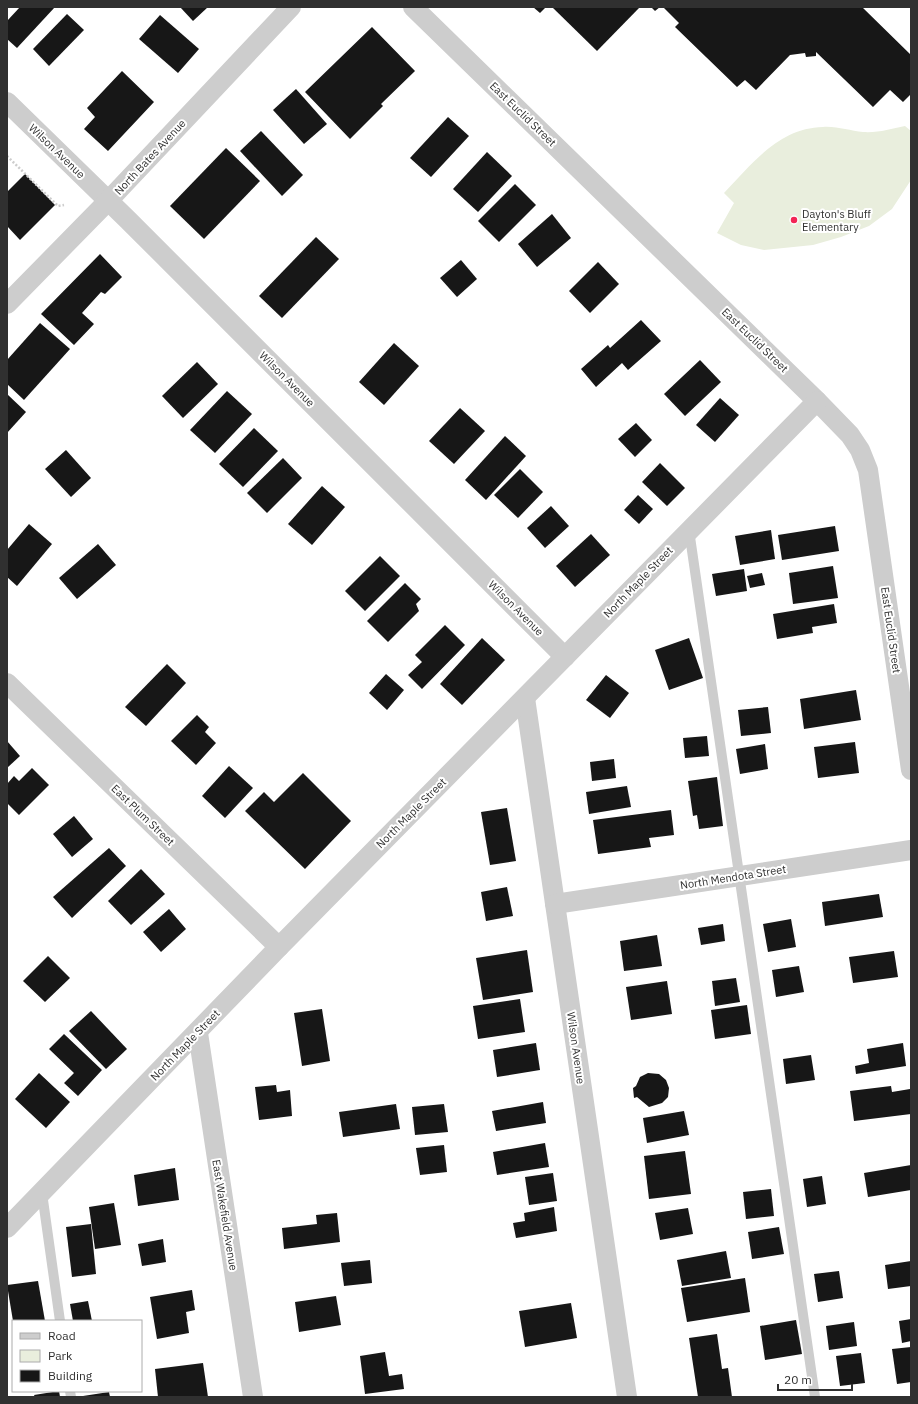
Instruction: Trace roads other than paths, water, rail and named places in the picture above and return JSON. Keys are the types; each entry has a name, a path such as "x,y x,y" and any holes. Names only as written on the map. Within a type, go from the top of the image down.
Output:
{"street":[{"name":"North Bates Avenue","path":"7,304 108,201 291,7"},
{"name":"East Euclid Street","path":"413,7 818,401 850,435 860,450 868,470 911,770"},
{"name":"Wilson Avenue","path":"7,102 565,657"},
{"name":"North Maple Street","path":"7,1228 279,947 818,401"},
{"name":"East Plum Street","path":"7,683 279,947"},
{"name":"Wilson Avenue","path":"525,698 627,1397"},
{"name":"North Mendota Street","path":"555,904 911,850"},
{"name":"East Wakefield Avenue","path":"198,1032 253,1397"}],"lane":[{"path":"689,530 815,1397"},
{"path":"42,1193 60,1320"}],"place":[{"name":"Dayton's Bluff Elementary","path":"794,220"}]}
